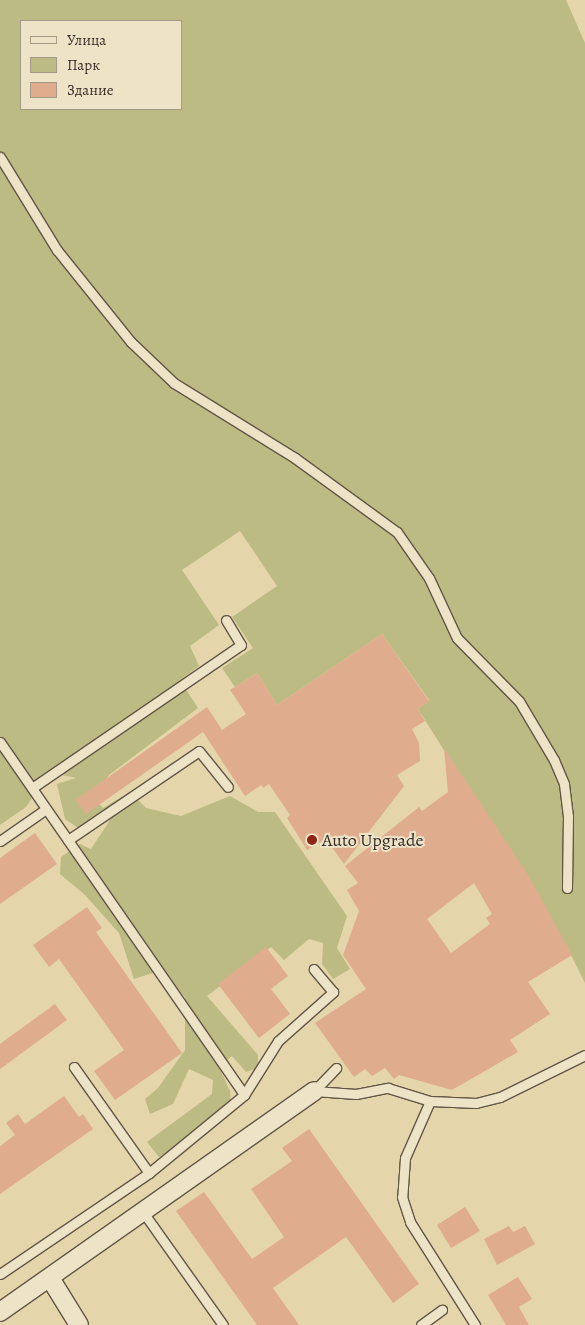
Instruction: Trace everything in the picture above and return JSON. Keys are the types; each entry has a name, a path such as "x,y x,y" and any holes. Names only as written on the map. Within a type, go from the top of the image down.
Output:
{"street":[{"path":"0,1312 314,1091"},
{"path":"50,1278 79,1325"}],"lane":[{"path":"0,157 57,250 131,342 174,383 295,458 397,532 429,578 457,638 519,701 554,760 564,784 568,816 567,888"},
{"path":"32,788 241,645 226,620"},
{"path":"0,742 244,1094"},
{"path":"68,840 198,751 228,787"},
{"path":"0,842 46,809"},
{"path":"0,1274 149,1173 244,1094 278,1041 333,992 314,969"},
{"path":"314,1091 356,1094 388,1088 430,1101 476,1103 500,1097 585,1055"},
{"path":"74,1067 149,1173"},
{"path":"314,1091 336,1068"},
{"path":"430,1101 405,1158 401,1179 402,1197 410,1222 475,1325"},
{"path":"143,1212 223,1325"},
{"path":"421,1325 442,1310"}],"green space":[{"path":"0,0 566,0 585,43 585,983 563,939 418,709 429,700 382,634 277,705 257,673 235,687 222,668 253,648 232,617 277,586 240,531 182,570 219,625 190,646 199,666 180,680 198,708 109,775 94,798 103,808 130,792 146,808 181,816 230,796 258,812 275,812 347,916 337,948 350,969 333,979 322,964 323,943 309,939 284,960 271,947 207,996 258,1055 258,1068 246,1072 232,1056 219,1067 230,1091 231,1105 221,1120 159,1157 147,1142 212,1094 213,1080 189,1069 173,1104 150,1114 145,1099 158,1088 185,1050 185,997 162,970 134,979 119,933 85,895 60,874 61,857 80,844 91,849 110,820 98,814 78,828 65,819 57,784 76,778 49,772 26,807 0,825"}],"building":[{"path":"382,634 429,701 418,709 425,721 412,729 419,743 420,761 397,775 404,786 344,864 326,839 307,850 287,818 290,815 269,784 263,788 261,785 245,796 203,732 86,814 76,800 207,707 222,730 246,714 230,690 257,673 277,705"},
{"path":"444,748 528,875 572,955 528,982 550,1014 510,1040 518,1052 452,1090 399,1075 394,1079 385,1068 372,1076 365,1069 354,1077 315,1023 366,989 343,955 359,911 347,890 358,883 345,866 419,807 422,811 448,792","holes":["474,883 492,914 486,918 490,924 451,953 427,919"]},
{"path":"35,833 57,864 0,904 0,858"},
{"path":"87,907 102,928 96,932 182,1053 115,1100 94,1071 124,1050 59,959 49,967 33,945"},
{"path":"266,947 288,976 271,989 290,1014 259,1038 218,984"},
{"path":"55,1004 67,1020 0,1069 0,1044"},
{"path":"64,1096 79,1117 83,1114 93,1129 0,1194 0,1146 15,1135 6,1123 18,1114 25,1124"},
{"path":"309,1129 419,1284 393,1303 346,1237 273,1288 299,1325 257,1325 176,1211 204,1192 252,1259 284,1237 251,1189 292,1161 282,1148"},
{"path":"465,1207 480,1231 451,1248 437,1225"},
{"path":"509,1226 513,1232 525,1226 535,1244 497,1265 484,1239"},
{"path":"518,1277 532,1299 519,1307 529,1325 506,1325 488,1295"}],"place":[{"name":"Auto Upgrade","path":"312,840"}]}
